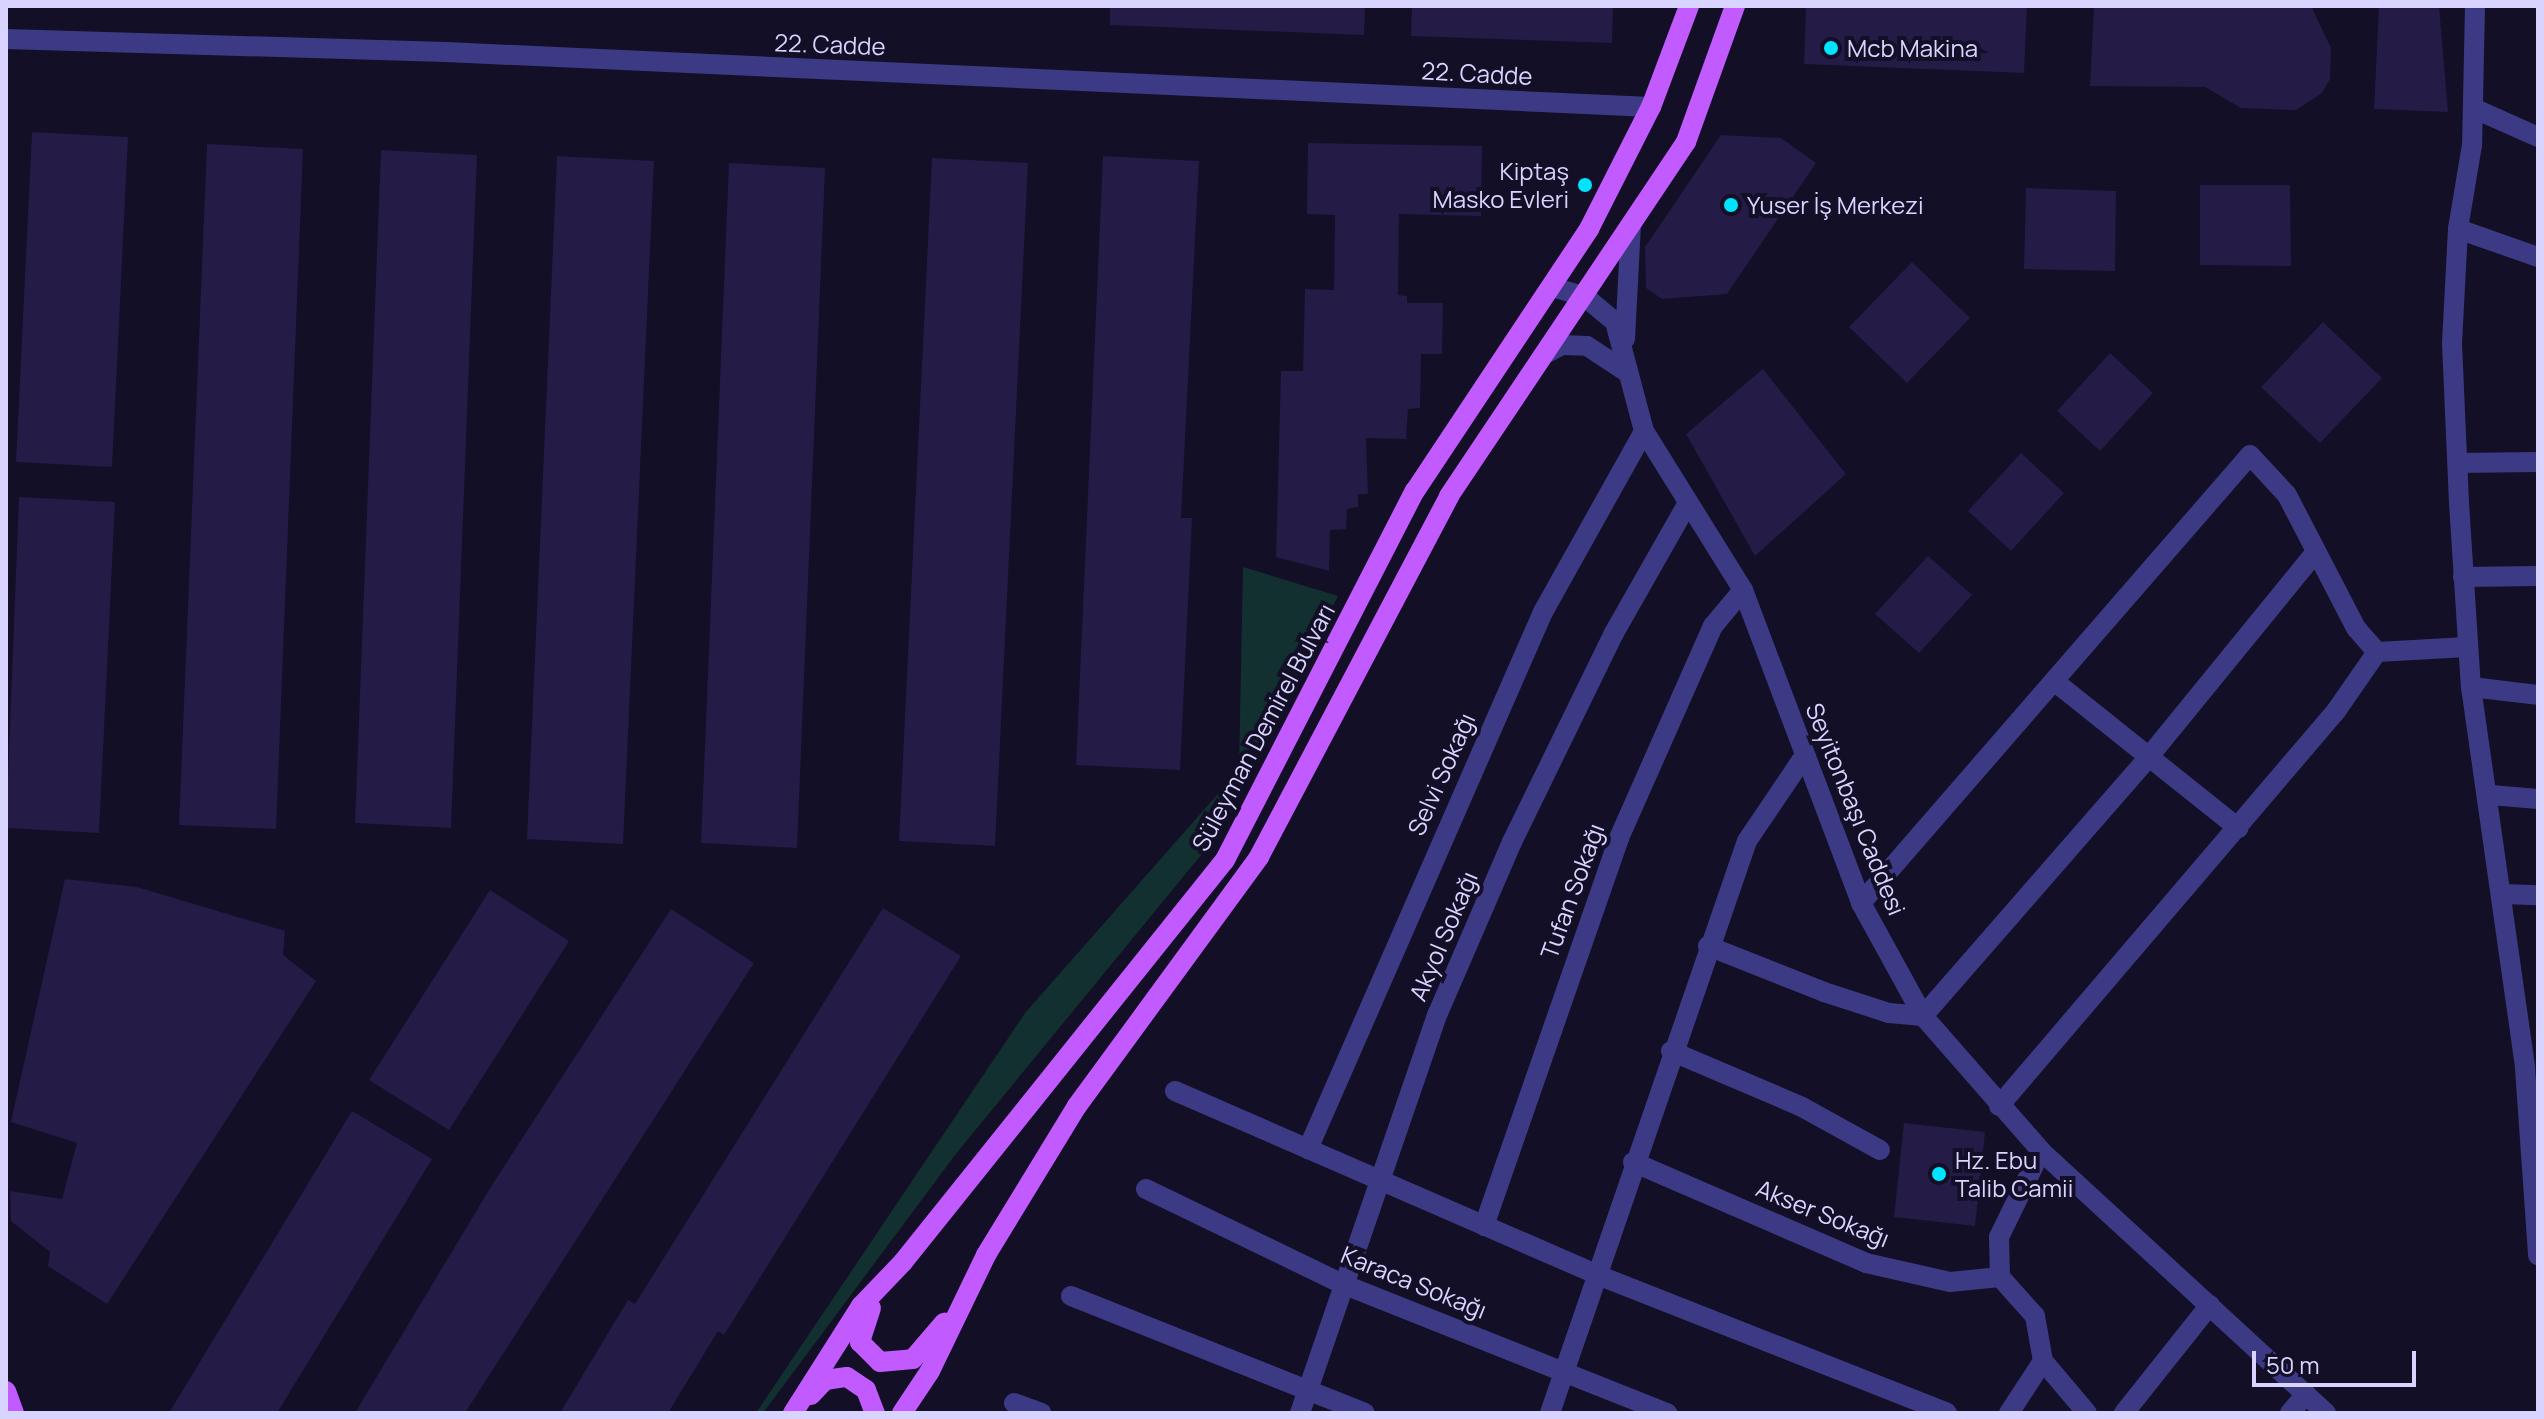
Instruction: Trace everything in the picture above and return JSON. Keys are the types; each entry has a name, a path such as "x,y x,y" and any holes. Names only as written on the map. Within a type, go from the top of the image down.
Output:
{"main road":[{"name":"Süleyman Demirel Bulvarı","path":"795,1413 841,1331 903,1262 1225,860 1415,491 1552,287 1651,107 1689,6"},
{"path":"902,1413 930,1371 959,1305 1077,1106 1237,892 1449,496 1686,142 1735,6"},
{"path":"903,1262 860,1330 866,1352 880,1362 913,1359 959,1305"},
{"path":"795,1413 835,1377 859,1383 875,1413"},
{"path":"6,1391 14,1413"}],"street":[{"path":"2475,6 2473,108 2458,229 2452,343 2463,577 2471,687 2491,795 2525,1068 2538,1256"},
{"name":"22. Cadde","path":"6,39 446,52 1651,107"},
{"path":"2473,108 2538,137"},
{"name":"Seyitonbaşı Caddesi","path":"1625,371 1631,225"},
{"path":"2458,229 2538,257"},
{"name":"Seyitonbaşı Caddesi","path":"1552,287 1584,296 1615,322 1625,371 1644,431 1743,590 1803,758 1861,903 1923,1016 2041,1151 2326,1413"},
{"path":"1545,354 1562,345 1587,346 1625,371"},
{"name":"Selvi Sokağı","path":"1308,1149 1543,612 1644,431"},
{"path":"1861,903 2250,455 2287,495 2314,554 2377,652"},
{"path":"2458,463 2538,462"},
{"name":"Akyol Sokağı","path":"1300,1413 1438,1013 1512,842 1614,633 1688,503"},
{"path":"1708,946 1824,992 1889,1013 1923,1016 2147,759 2314,554"},
{"path":"2463,577 2538,576"},
{"name":"Tufan Sokağı","path":"1484,1226 1619,838 1713,626 1743,590"},
{"path":"1999,1106 2238,828 2377,652 2467,647"},
{"path":"2054,681 2147,759 2238,828"},
{"path":"2471,687 2538,695"},
{"path":"1550,1413 1671,1051 1747,841 1803,758"},
{"path":"2491,795 2538,799"},
{"path":"2503,894 2538,895"},
{"path":"1671,1051 1802,1107 1880,1150"},
{"path":"1175,1091 1595,1274 1947,1413"},
{"path":"2041,1151 1999,1237 2000,1277 2035,1316 2043,1361 2087,1413"},
{"name":"Akser Sokağı","path":"1633,1162 1866,1263 1950,1282 2000,1277"},
{"name":"Karaca Sokağı","path":"1146,1189 1345,1285 1564,1369 1667,1413"},
{"path":"1071,1296 1365,1413"},
{"path":"2124,1413 2210,1305"},
{"path":"2009,1413 2043,1361"},
{"path":"2290,1413 2306,1394"},
{"path":"1014,1403 1041,1413"}],"green space":[{"path":"1243,567 1338,596 1224,827 955,1155 763,1413 756,1413 1025,1013 1239,770"}],"building":[{"path":"1110,6 1365,6 1364,35 1110,25"},
{"path":"1412,6 1613,6 1612,43 1411,36"},
{"path":"1806,6 2027,6 2024,73 1804,64"},
{"path":"2094,6 2311,6 2331,48 2330,79 2322,93 2296,110 2241,108 2205,87 2090,86"},
{"path":"2379,6 2439,6 2448,112 2374,109"},
{"path":"32,132 128,137 112,467 16,462"},
{"name":"Yuser İş Merkezi","path":"1721,135 1781,138 1816,163 1727,294 1662,299 1646,288 1645,247"},
{"path":"1308,143 1482,146 1481,216 1399,214 1398,295 1407,296 1407,303 1443,303 1442,354 1421,354 1420,408 1408,409 1406,439 1366,438 1368,494 1358,494 1358,507 1347,509 1346,529 1330,530 1329,571 1276,557 1281,371 1303,371 1305,289 1334,290 1335,215 1307,214"},
{"path":"207,144 303,149 276,829 179,825"},
{"path":"381,150 477,155 451,828 355,823"},
{"path":"557,156 654,161 623,844 527,839"},
{"path":"1103,156 1199,161 1181,518 1192,518 1180,770 1076,765"},
{"path":"932,158 1028,163 995,846 899,841"},
{"path":"729,163 825,168 797,848 701,843"},
{"path":"2200,185 2290,185 2291,266 2200,265"},
{"path":"2026,188 2116,191 2115,271 2024,269"},
{"path":"1912,262 1970,318 1907,383 1849,327"},
{"path":"2323,322 2382,378 2320,443 2261,387"},
{"path":"2110,353 2153,393 2100,451 2057,411"},
{"path":"1763,369 1846,474 1755,556 1686,434"},
{"path":"2021,453 2064,493 2011,551 1968,511"},
{"path":"19,497 115,502 99,833 6,828"},
{"path":"1928,556 1972,595 1919,653 1875,614"},
{"path":"65,879 137,887 285,931 283,955 316,981 107,1304 48,1266 50,1252 11,1221 10,1191 62,1199 77,1143 11,1122"},
{"path":"490,890 569,941 449,1130 369,1080"},
{"path":"883,908 961,956 724,1335 718,1331 668,1413 560,1413 628,1300 635,1304"},
{"path":"671,909 754,963 465,1413 355,1413 492,1185"},
{"path":"352,1111 432,1159 277,1413 169,1413"},
{"name":"Hz. Ebu Talib Camii","path":"1904,1123 1985,1132 1975,1226 1894,1217"}],"place":[{"name":"Mcb Makina","path":"1831,48"},
{"name":"Kiptaş Masko Evleri","path":"1585,185"},
{"name":"Yuser İş Merkezi","path":"1731,205"},
{"name":"Hz. Ebu Talib Camii","path":"1939,1174"}]}
